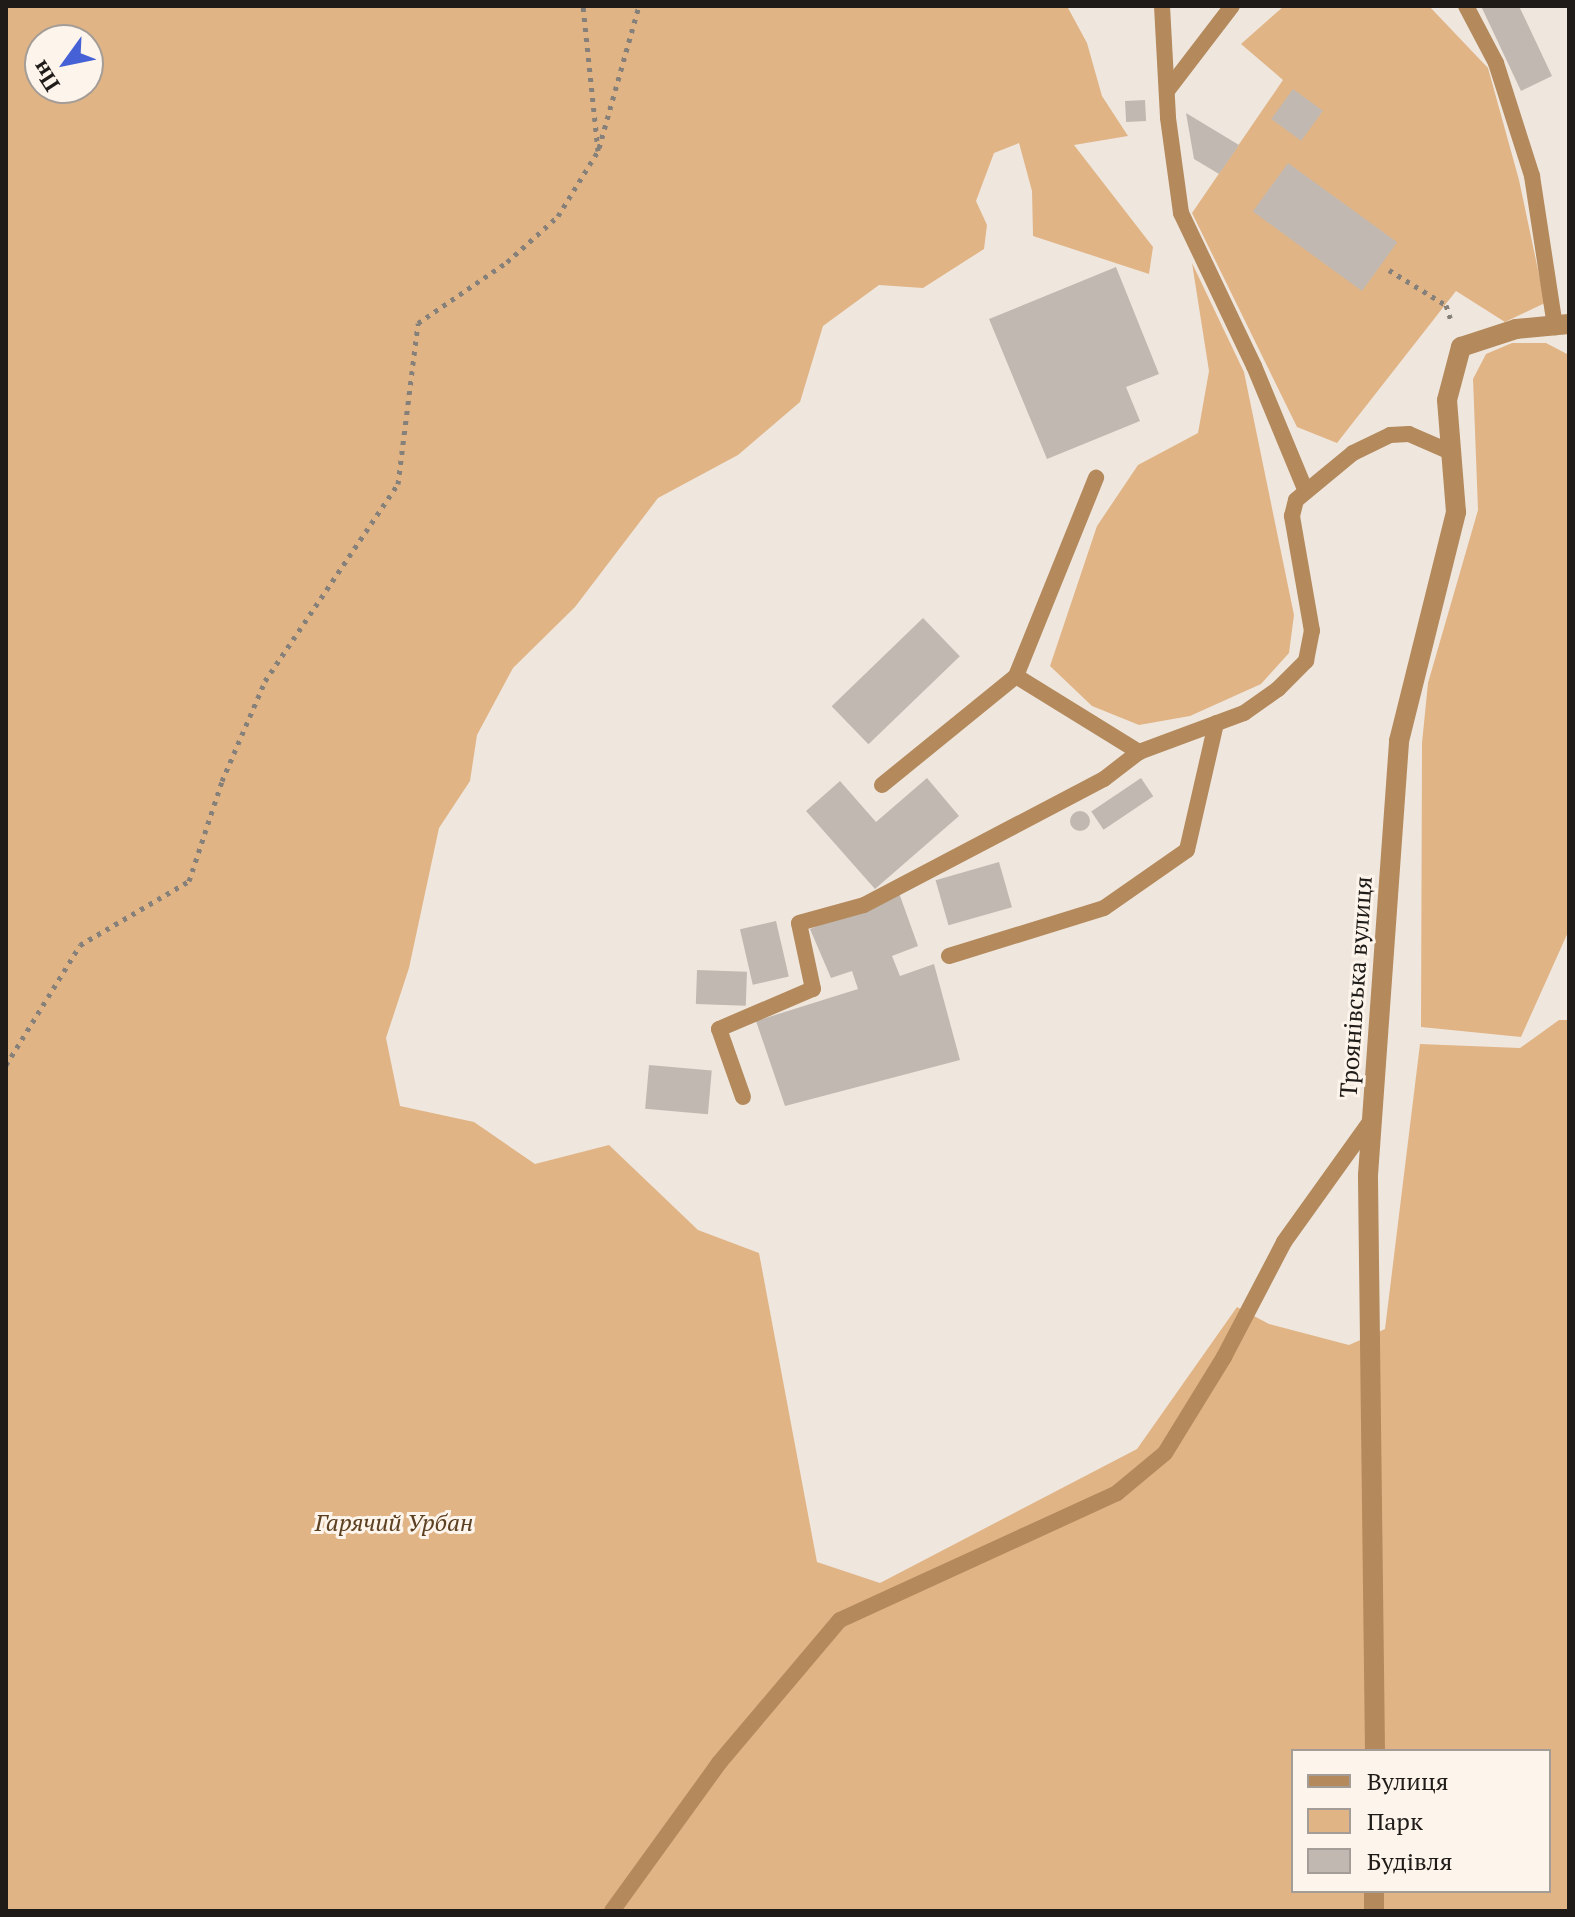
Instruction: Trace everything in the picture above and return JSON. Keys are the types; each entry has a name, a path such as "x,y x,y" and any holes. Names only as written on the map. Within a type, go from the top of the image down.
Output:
{"street":[{"path":"1461,347 1516,329 1562,326"},
{"name":"Троянівська вулиця","path":"1375,1749 1368,1175 1399,741 1456,512 1447,400 1461,347"}],"lane":[{"path":"1162,6 1167,91 1181,213 1254,366 1305,489"},
{"path":"1167,91 1232,6"},
{"path":"1466,6 1496,63 1532,176 1562,326"},
{"path":"743,1097 719,1029 813,989 799,923 864,905 1104,779 1139,752 1244,713 1306,661 1312,631 1292,516 1305,489 1353,453 1390,435 1409,434 1453,453"},
{"path":"882,785 1016,676 1096,478"},
{"path":"1016,676 1139,752"},
{"path":"949,956 1104,908 1187,850 1216,723"},
{"path":"612,1911 719,1763 840,1620 1117,1493 1165,1453 1224,1357 1284,1242 1373,1118"}],"path":[{"path":"583,6 598,151"},
{"path":"6,1065 80,945 189,881 222,781 265,681 398,484 418,323 507,262 558,216 598,151 639,6"},
{"path":"1389,270 1446,305 1461,347"}],"green space":[{"name":"Гарячий Урбан","path":"6,6 1067,6 1087,43 1102,96 1128,136 1074,145 1153,247 1149,274 1033,236 1032,191 1019,143 994,153 976,201 987,225 984,249 923,288 879,285 823,326 800,402 738,455 658,498 575,607 513,668 477,735 470,781 439,828 409,968 386,1038 400,1106 474,1122 535,1164 609,1145 698,1230 759,1253 817,1562 880,1583 1137,1449 1237,1307 1269,1324 1349,1345 1385,1329 1420,1044 1520,1048 1559,1020 1569,1020 1569,1911 6,1911"},
{"path":"1284,6 1429,6 1488,68 1519,180 1545,303 1505,322 1456,291 1337,443 1297,427 1192,213 1283,80 1241,44"},
{"path":"1192,263 1244,372 1294,615 1289,653 1261,684 1190,716 1139,725 1092,706 1050,666 1097,526 1138,465 1198,433 1209,371"},
{"path":"1512,343 1546,343 1569,355 1569,930 1521,1037 1421,1027 1422,743 1428,683 1478,510 1473,379 1486,354"}],"building":[{"path":"1481,6 1519,6 1552,76 1521,91"},
{"path":"1293,89 1323,111 1301,141 1271,119"},
{"path":"1145,100 1146,121 1126,122 1125,101"},
{"path":"1186,113 1239,145 1219,174 1194,159"},
{"path":"1288,163 1397,242 1362,291 1253,212"},
{"path":"1116,267 1159,374 1126,387 1140,421 1047,459 989,319"},
{"path":"923,618 960,656 868,744 832,706"},
{"path":"927,778 959,816 875,889 806,811 840,781 876,822"},
{"path":"1141,778 1153,796 1104,830 1091,812"},
{"path":"1080,811 1087,814 1090,821 1087,828 1080,831 1073,828 1070,821 1073,814"},
{"path":"999,862 1012,907 949,925 936,880"},
{"path":"899,893 918,946 892,956 900,976 934,964 960,1060 785,1106 756,1021 858,989 852,971 831,978 810,929"},
{"path":"776,921 789,977 753,985 740,929"},
{"path":"697,970 747,972 746,1006 696,1004"},
{"path":"649,1065 712,1070 708,1114 645,1109"}]}
